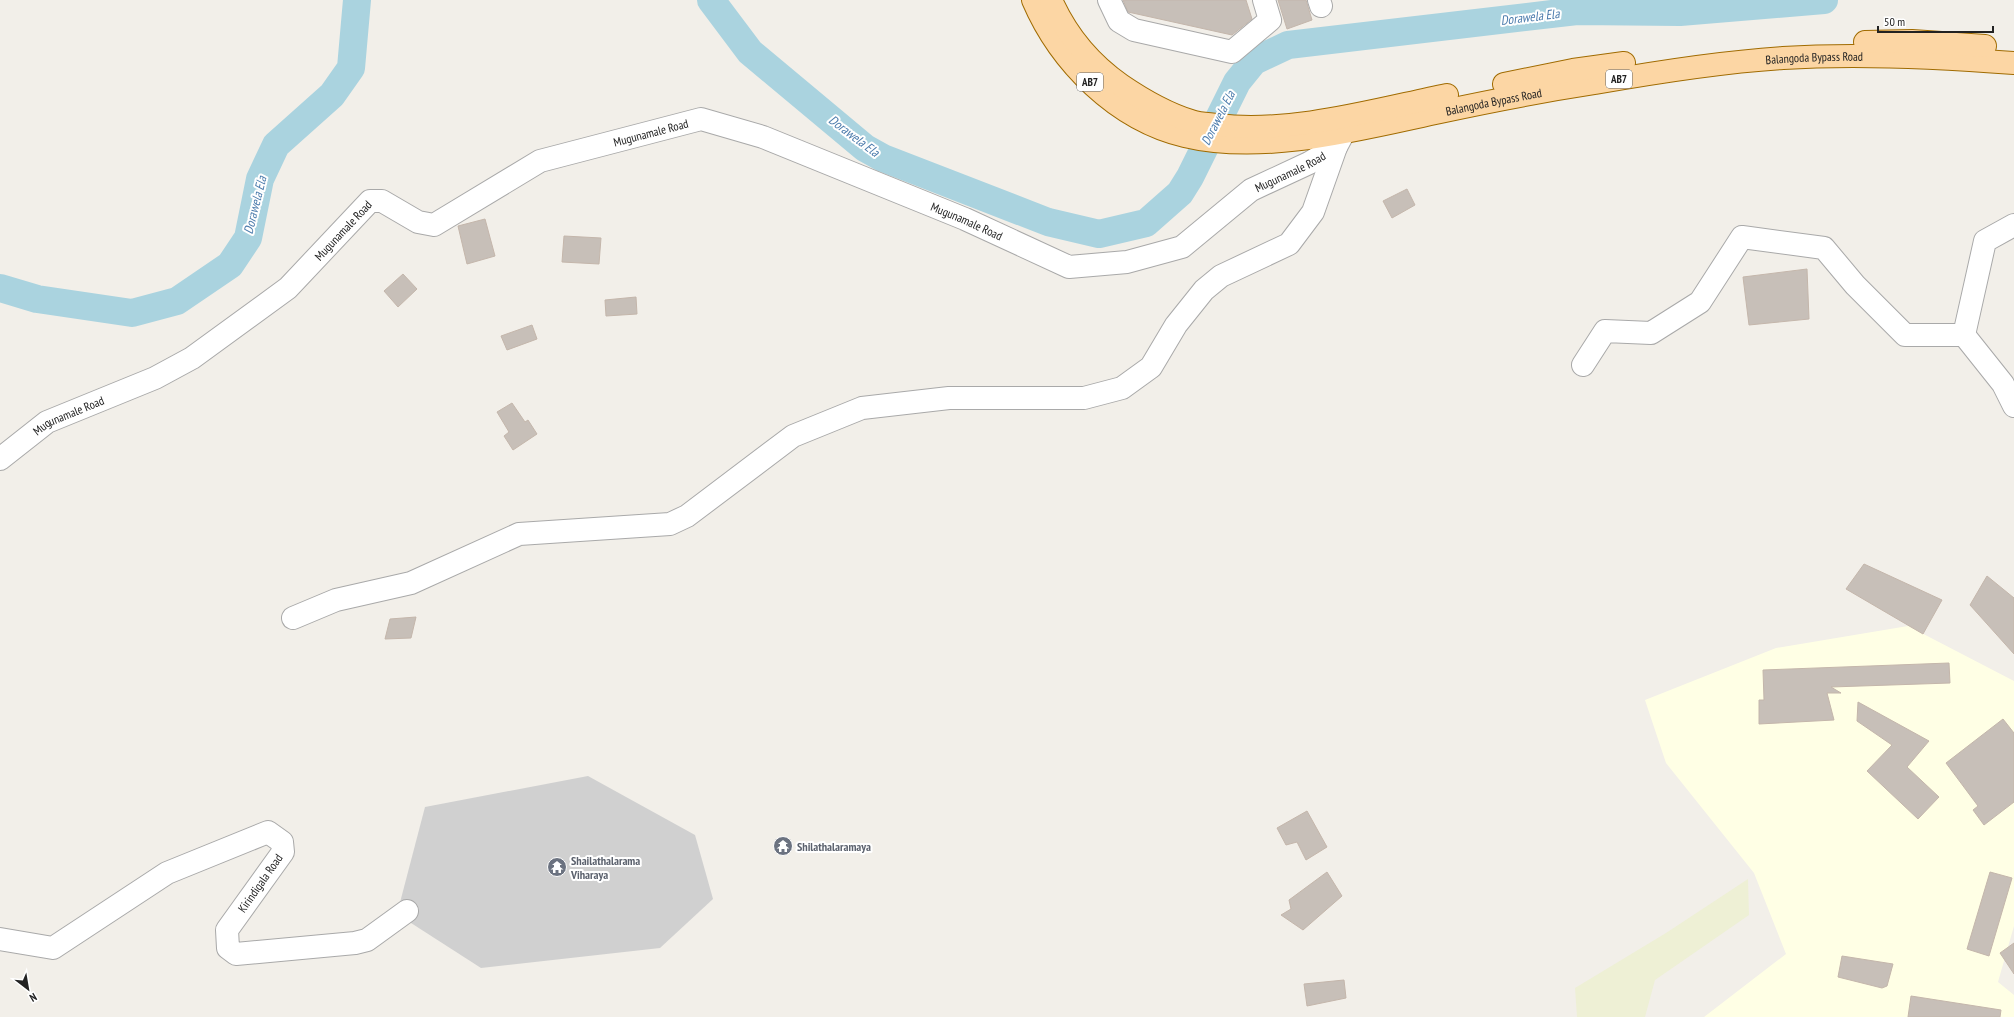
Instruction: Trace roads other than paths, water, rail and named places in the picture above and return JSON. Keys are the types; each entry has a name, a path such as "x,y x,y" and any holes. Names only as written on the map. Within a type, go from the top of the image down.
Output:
{"main road":[{"name":"Balangoda Bypass Road","path":"1033,0 1056,40 1087,80 1127,111 1177,125 1266,142 1340,139 1494,101 1594,83 1714,65 1783,58 1872,56 2014,62"},
{"name":"Balangoda Bypass Road","path":"1051,0 1068,31 1103,72 1152,105 1177,125"},
{"name":"Balangoda Bypass Road","path":"1230,134 1272,126 1305,122 1573,70 1675,55 1749,47 1839,42 1912,41 2014,48"}],"street":[{"path":"1109,0 1119,21 1134,30 1232,52 1270,20 1264,0"},
{"name":"Mugunamale Road","path":"0,459 47,422 154,378 192,358 288,288 370,201 382,201 418,222 434,225 540,161 701,120 763,137 965,219 1069,267 1127,262 1182,247 1251,190 1309,163 1340,139"},
{"path":"293,618 336,600 412,583 519,534 670,524 687,516 793,436 862,408 949,398 1084,398 1122,388 1151,367 1176,325 1204,290 1221,276 1289,244 1313,212 1340,139"},
{"path":"1964,335 1985,241 2014,225"},
{"path":"1583,365 1605,331 1651,333 1700,302 1742,237 1824,248 1855,285 1905,335 1964,335 2009,383 2014,406"},
{"name":"Kirindigala Road","path":"0,939 53,948 167,874 268,832 282,842 283,852 226,930 228,948 236,954 355,943 367,940 407,911"}],"waterway":[{"name":"Dorawela Ela","path":"0,288 37,299 132,313 177,301 230,265 248,238 260,179 276,145 332,95 351,68 357,0"},
{"name":"Dorawela Ela","path":"711,0 750,52 865,148 883,158 1048,222 1099,234 1146,223 1180,193 1190,177 1237,82 1254,61 1288,45 1577,11 1680,12 1824,0"}],"place":[{"name":"Shilathalaramaya","path":"783,846"},
{"name":"Shailathalarama Viharaya","path":"557,867"}]}
